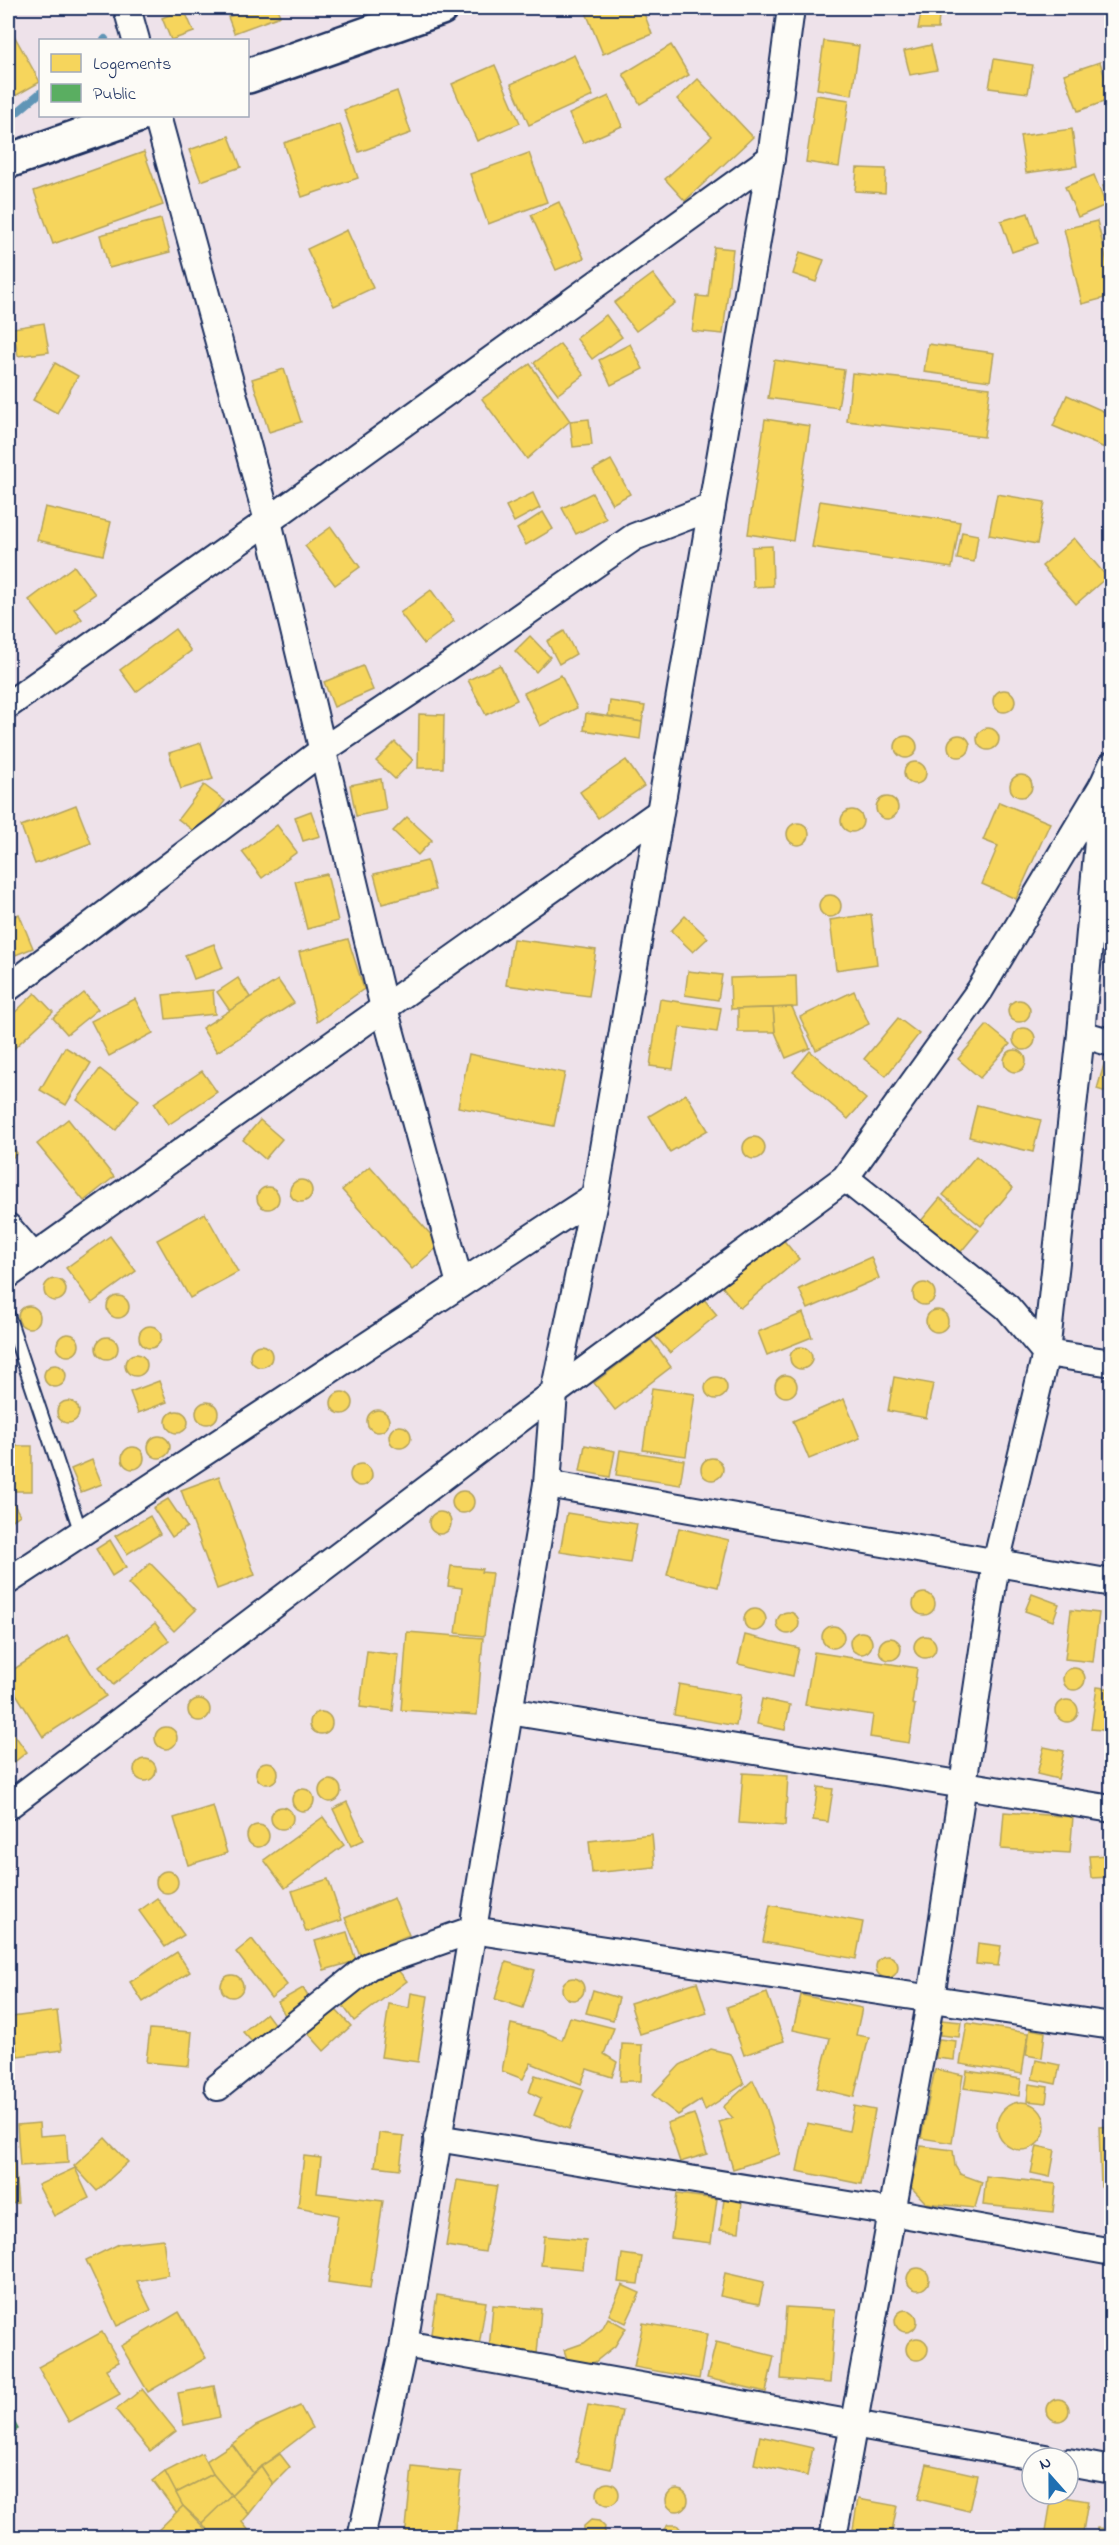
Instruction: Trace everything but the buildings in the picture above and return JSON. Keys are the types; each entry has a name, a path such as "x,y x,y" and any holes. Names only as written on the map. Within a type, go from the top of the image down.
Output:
{"street":[{"path":"127,8 136,39"},
{"path":"249,76 441,8"},
{"path":"361,2538 404,2344 547,1485 554,1393 595,1196 771,158 791,8"},
{"path":"8,162 134,117"},
{"path":"157,117 268,521 384,1008 460,1284"},
{"path":"8,705 268,521 771,158"},
{"path":"8,988 323,750 457,661 634,537 712,507"},
{"path":"833,2538 932,1998 996,1563 1046,1353 1109,779"},
{"path":"8,1806 554,1393 845,1179 980,990 1109,779"},
{"path":"8,1275 660,812"},
{"path":"1081,1034 1112,1043"},
{"path":"845,1179 1007,1307 1046,1353 1112,1363"},
{"path":"8,1581 595,1196"},
{"path":"8,1227 34,1257"},
{"path":"547,1485 1112,1584"},
{"path":"509,1712 1112,1809"},
{"path":"218,2087 369,1966 472,1930 1112,2026"},
{"path":"437,2138 892,2212 1112,2252"},
{"path":"404,2344 1020,2454"},
{"path":"1080,2464 1112,2470"}],"lane":[{"path":"8,1315 81,1533"}],"waterway":[{"path":"9,119 39,94"}]}
